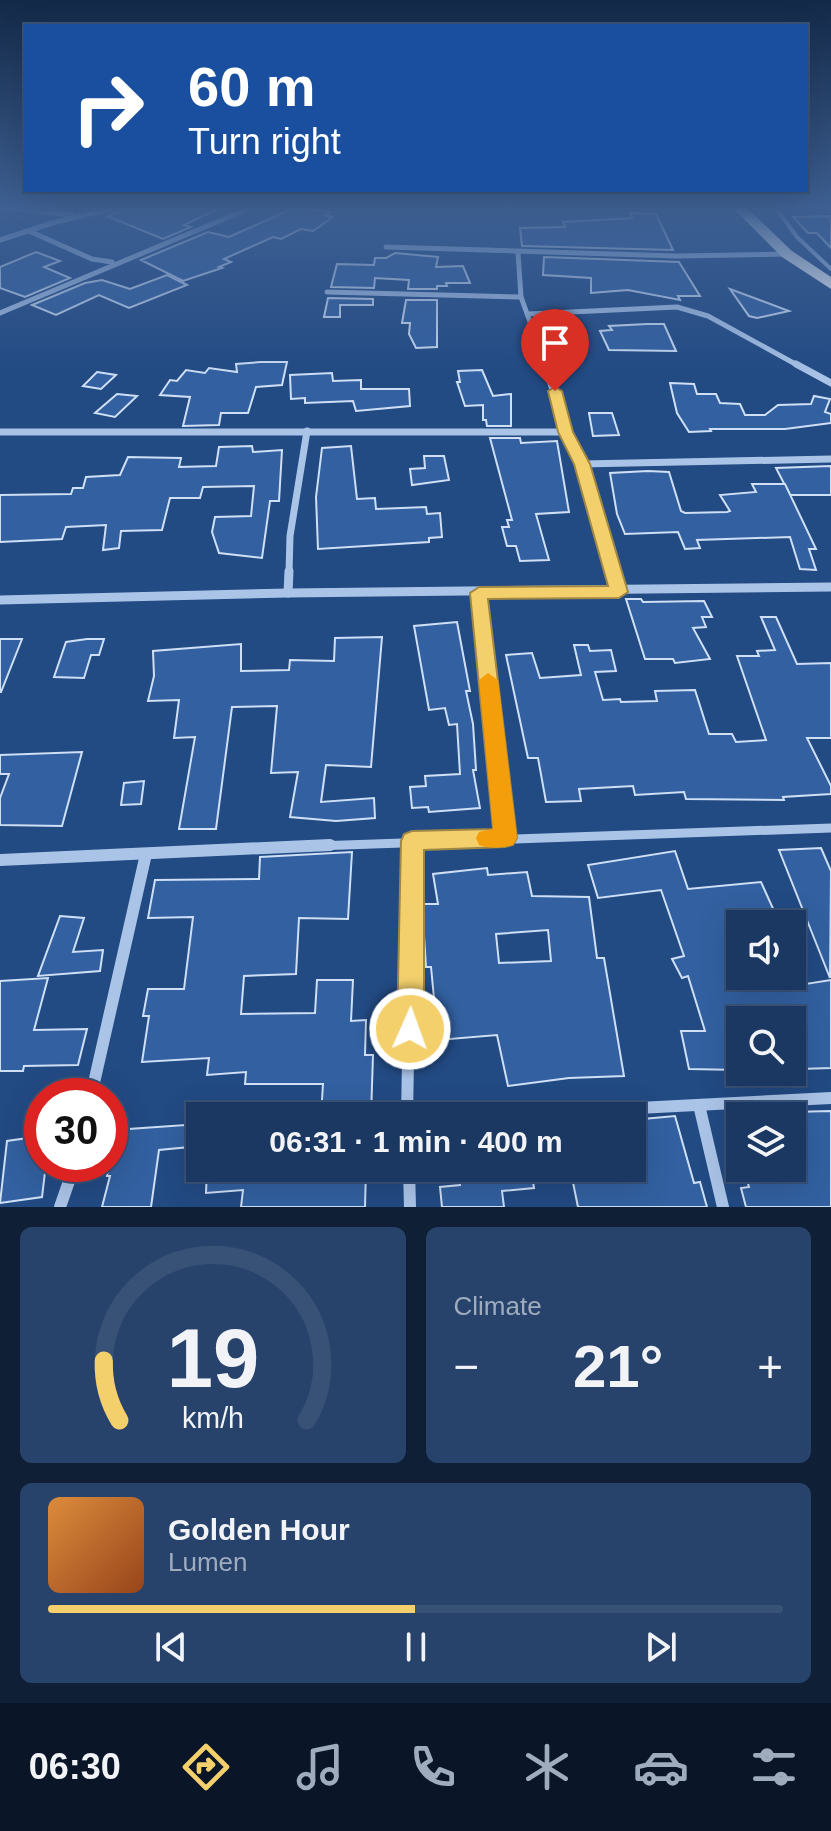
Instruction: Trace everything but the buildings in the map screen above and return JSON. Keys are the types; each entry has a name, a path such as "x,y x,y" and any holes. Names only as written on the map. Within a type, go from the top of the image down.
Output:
{"highway":[{"path":"802,264 831,284"}],"street":[{"path":"0,313 115,264"},
{"path":"519,264 521,297 555,391 566,432 582,464 619,592"},
{"path":"327,292 521,297"},
{"path":"528,314 677,307 726,325 831,383"},
{"path":"288,593 290,536 307,431"},
{"path":"0,432 566,432"},
{"path":"582,464 831,459"},
{"path":"0,600 288,593 619,592 831,587"},
{"path":"479,593 505,838"},
{"path":"0,860 412,841 831,828"},
{"path":"407,1102 412,841"},
{"path":"95,1078 146,854"},
{"path":"646,1108 831,1098"},
{"path":"699,1105 723,1207"},
{"path":"60,1207 69,1182"},
{"path":"409,1182 410,1207"}],"slow traffic":[{"path":"488,680 505,838 488,838"}],"route":[{"path":"410,1029 412,841 505,838 479,593 619,592 582,464 566,432 555,391"}]}
